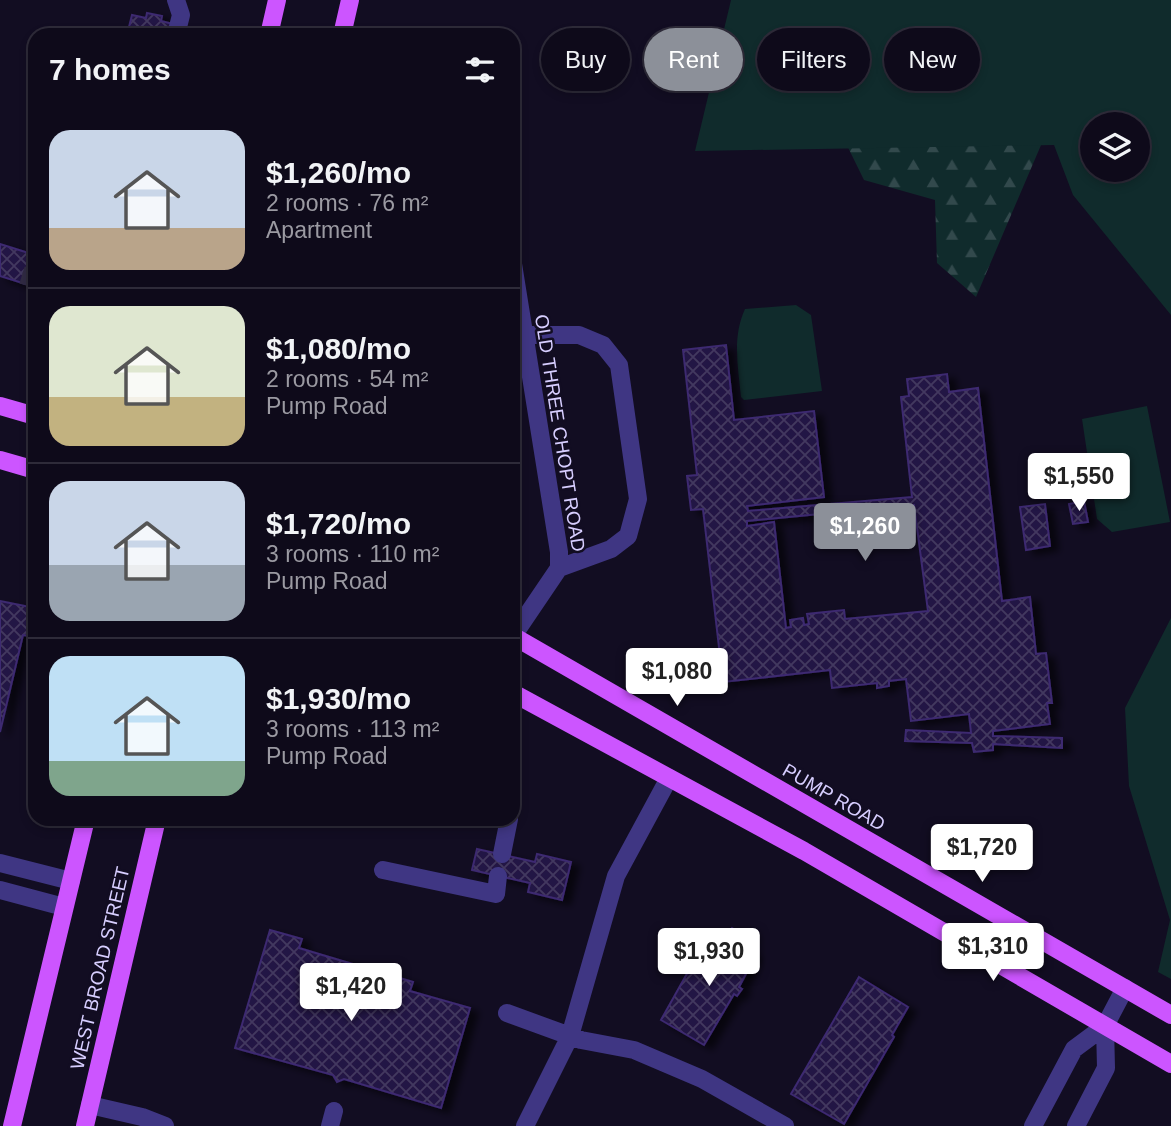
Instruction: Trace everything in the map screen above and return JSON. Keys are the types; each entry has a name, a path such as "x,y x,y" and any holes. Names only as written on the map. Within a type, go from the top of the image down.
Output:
{"main road":[{"path":"271,28 277,0"},
{"path":"344,28 350,0"},
{"path":"0,407 28,414"},
{"path":"0,460 28,468"},
{"name":"PUMP ROAD","path":"520,640 1171,1014"},
{"path":"520,697 804,851 1171,1064"},
{"path":"12,1126 84,826"},
{"name":"WEST BROAD STREET","path":"85,1126 155,826"}],"street":[{"path":"176,0 181,15 178,28"},
{"name":"OLD THREE CHOPT ROAD","path":"520,309 559,552 559,568 520,626"},
{"path":"524,335 579,335 603,345 619,365 638,499 628,536 611,550 559,568"},
{"path":"525,1126 570,1036 616,876 669,778"},
{"path":"502,854 508,826"},
{"path":"0,863 71,881"},
{"path":"383,870 497,885"},
{"path":"0,890 64,907"},
{"path":"1033,1126 1074,1049 1105,1027 1125,988"},
{"path":"507,1013 570,1036 634,1050 702,1079 785,1126"},
{"path":"1076,1126 1106,1068 1105,1027"},
{"path":"89,1105 142,1117 164,1126"}],"green space":[{"path":"731,0 1171,0 1171,315 1073,195 1054,145 695,151 709,91 743,91 743,28 724,28"},
{"path":"1171,0 1074,68 976,297 937,263 935,200 864,180 837,125 928,91 980,91 980,71"},
{"path":"796,305 811,315 822,391 744,400 741,397 737,352 738,330 745,309"},
{"path":"1147,406 1170,522 1112,532 1097,519 1082,419"},
{"path":"1171,618 1171,979 1158,972 1170,920 1129,786 1125,708"}],"building":[{"path":"147,13 162,16 161,21 173,24 172,28 129,28 132,15 146,18"},
{"path":"0,244 28,253 28,285 0,276"},
{"path":"726,345 734,420 814,411 824,497 747,506 748,511 912,497 901,397 909,396 907,379 947,374 949,392 978,388 1002,601 1030,597 1036,654 1046,653 1052,703 1047,703 1050,724 993,731 993,736 1062,738 1062,748 993,744 993,750 974,752 972,743 905,741 906,730 971,733 969,714 911,721 906,679 889,681 889,686 877,688 877,683 832,688 830,670 723,682 703,509 691,510 687,476 697,475 683,350","holes":["914,505 928,611 845,619 844,610 807,614 809,624 804,625 803,618 790,620 791,627 786,628 774,522 747,526 747,521"]},
{"path":"1084,501 1088,522 1073,524 1069,504"},
{"path":"1045,504 1050,546 1026,550 1020,507"},
{"path":"0,601 28,607 28,636 23,635 0,732"},
{"path":"477,849 535,862 537,854 571,862 562,900 528,892 530,883 472,870"},
{"path":"732,928 746,936 740,948 753,955 745,968 748,970 739,987 742,989 737,996 734,994 704,1045 661,1020 689,970 694,972 707,946 717,938 724,942"},
{"path":"270,930 302,939 299,948 413,982 410,991 470,1008 441,1108 344,1079 337,1082 333,1075 235,1048"},
{"path":"859,977 908,1007 892,1035 894,1037 844,1124 791,1094"}],"tunnel":[{"path":"22,275 28,277"}]}
